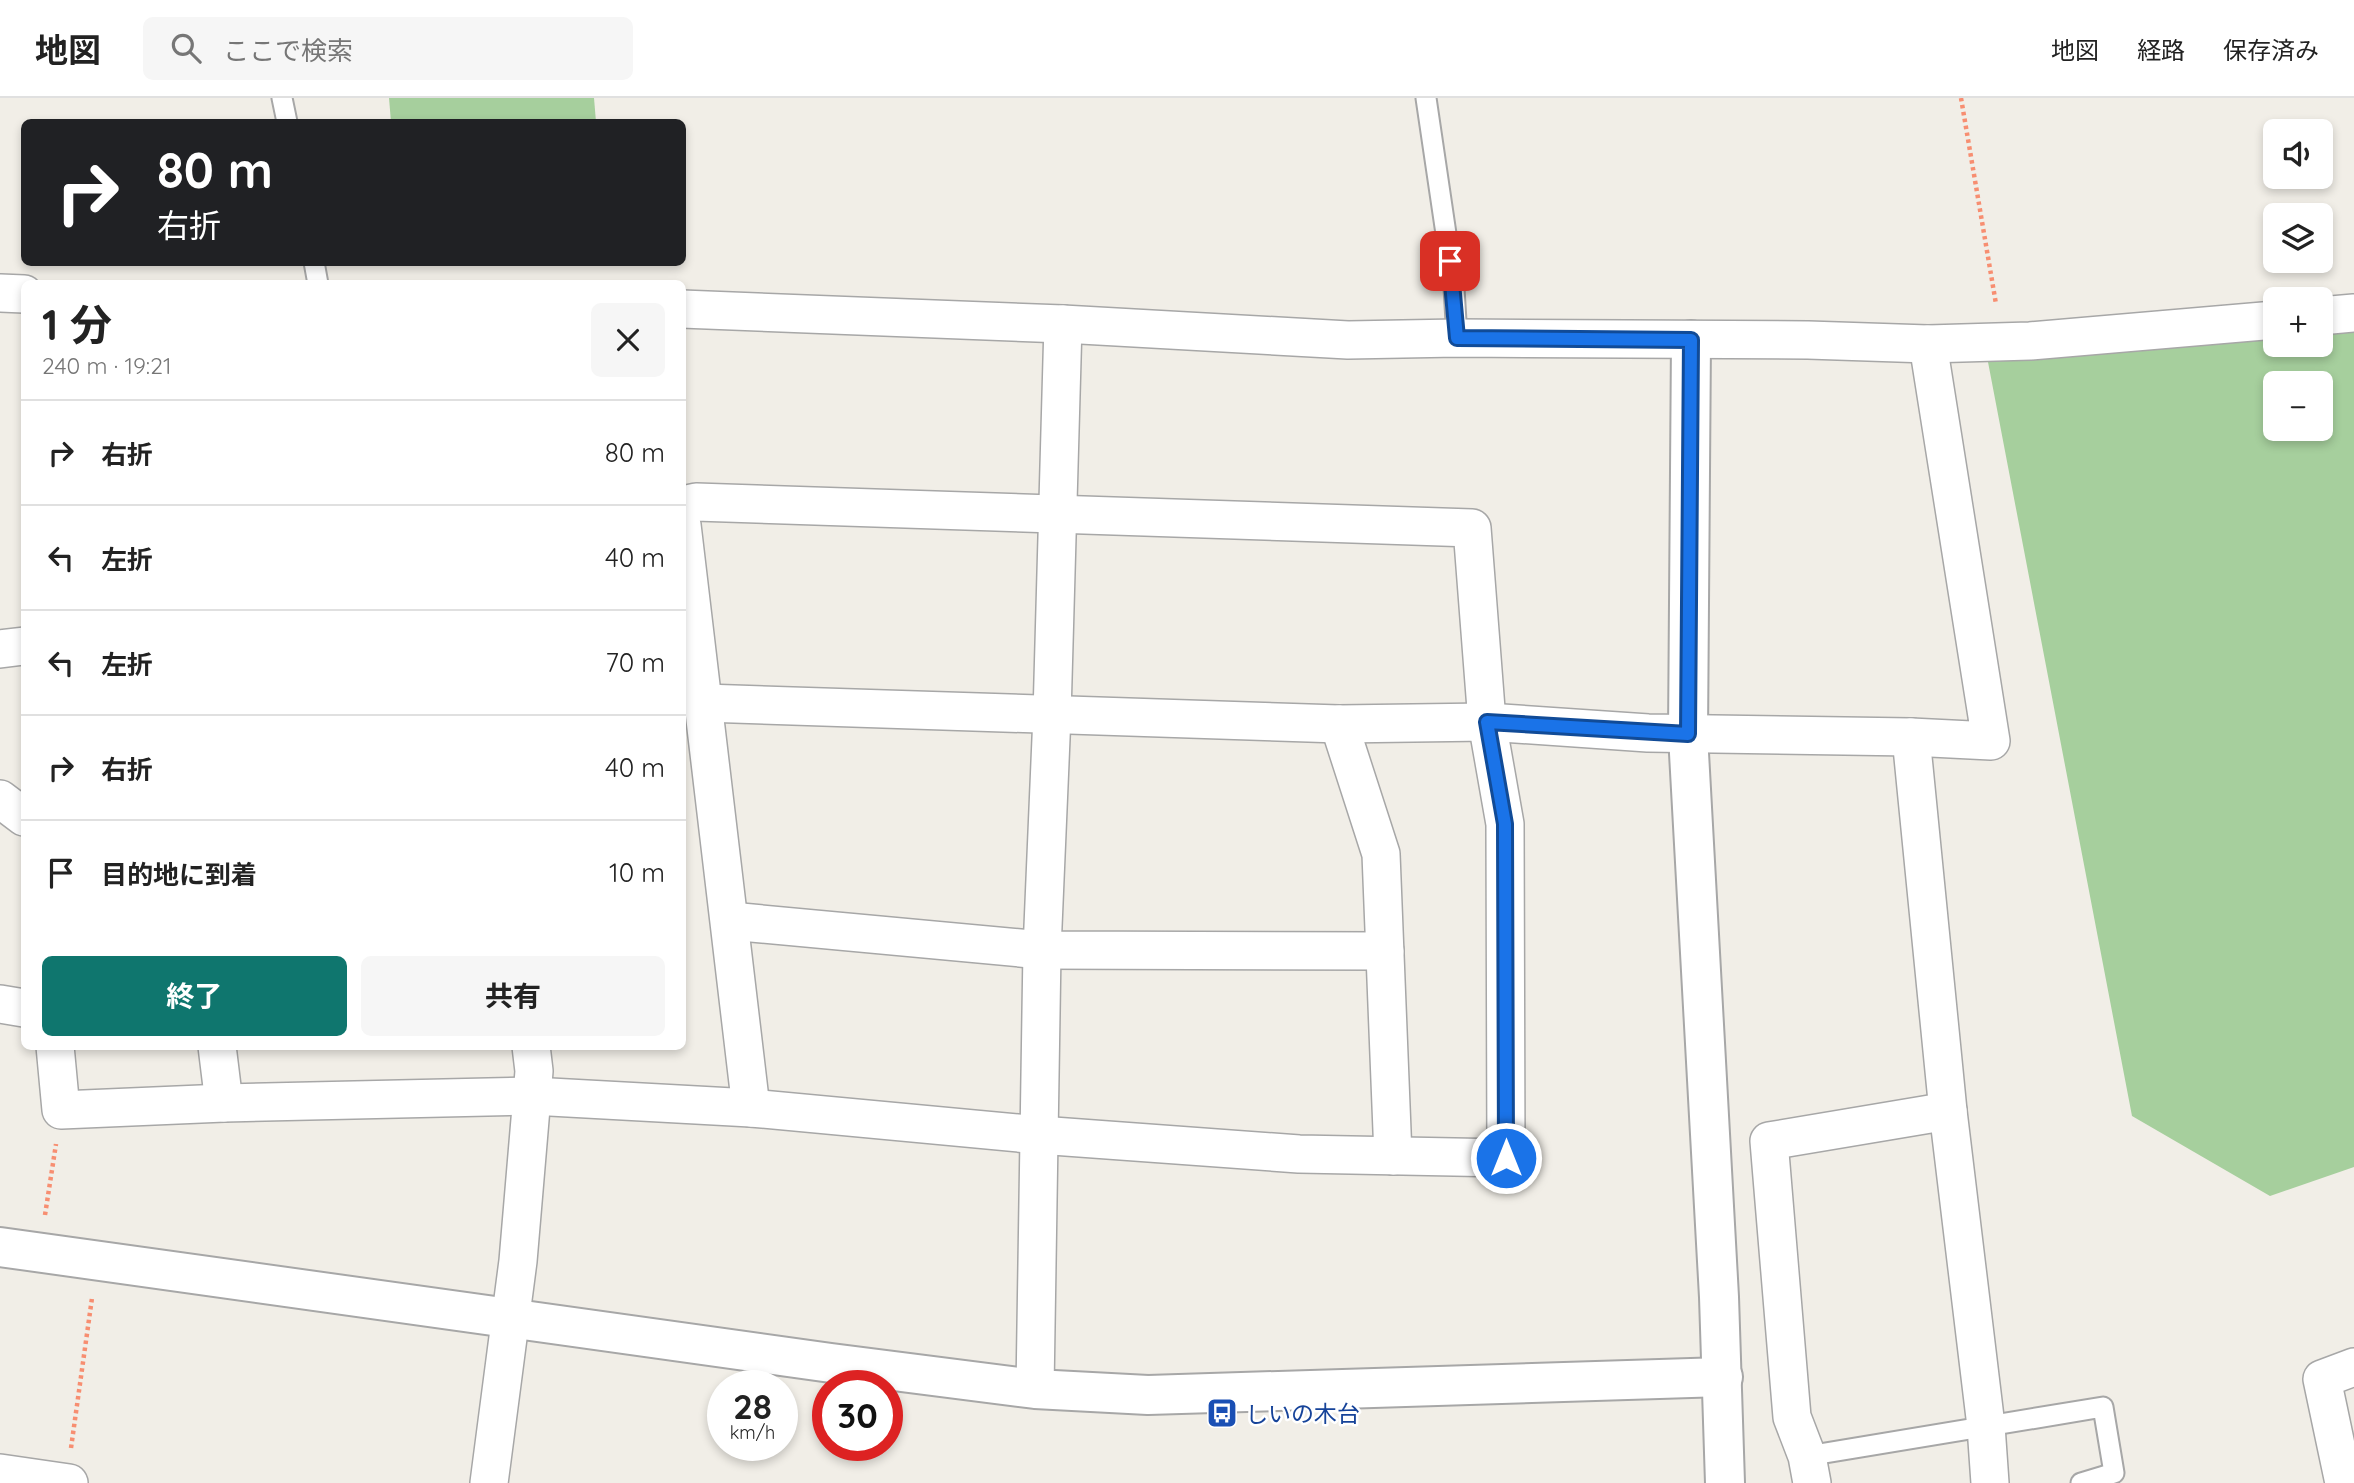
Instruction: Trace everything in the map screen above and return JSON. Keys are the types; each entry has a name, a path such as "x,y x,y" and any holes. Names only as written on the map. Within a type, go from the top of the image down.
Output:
{"street":[{"path":"0,293 21,294"},
{"path":"686,309 1063,324 1348,340 1808,340 1928,344 2030,341 2263,321"},
{"path":"2333,315 2354,313"},
{"path":"1035,1388 1042,950 1052,715 1063,324"},
{"path":"1691,340 1688,734 1723,1377 1725,1483"},
{"path":"704,703 1339,724 1487,722 1688,734 1911,737 1991,741 1928,344"},
{"path":"55,1050 61,1110 223,1103 532,1096 751,1108 1038,1135 1299,1154 1506,1158 1505,824 1487,722 1472,528 696,502 686,504"},
{"path":"686,557 751,1108"},
{"path":"0,649 21,646"},
{"path":"1339,724 1381,854 1393,1156"},
{"path":"1911,737 1948,1111 1986,1426 1990,1483"},
{"path":"0,799 21,815"},
{"path":"730,921 1042,950 1385,951"},
{"path":"0,1004 21,1008"},
{"path":"217,1050 223,1103"},
{"path":"489,1483 519,1247 534,1071 531,1050"},
{"path":"1810,1469 1792,1417 1769,1141 1948,1111"},
{"path":"0,1247 510,1316 831,1363 1035,1388 1148,1395 1723,1377"},
{"path":"2344,1483 2322,1379 2354,1367"},
{"path":"0,1474 68,1483"}],"lane":[{"path":"282,98 286,119"},
{"path":"1426,98 1454,288 1457,338"},
{"path":"1810,1469 1986,1426 2103,1407 2115,1473 2081,1483"}],"path":[{"path":"1961,98 2002,341"},
{"path":"44,1226 55,1151"},
{"path":"68,1483 93,1290"}],"green space":[{"path":"389,98 594,98 596,119 391,119"},
{"path":"2354,325 2354,1167 2270,1196 2132,1116 1988,362 2141,351 2263,336 2263,357 2333,357 2333,328"}],"place":[{"name":"しいの木台","path":"1222,1413"}],"route":[{"path":"1450,261 1457,338 1691,340 1688,734 1487,722 1505,824 1506,1158"}]}
